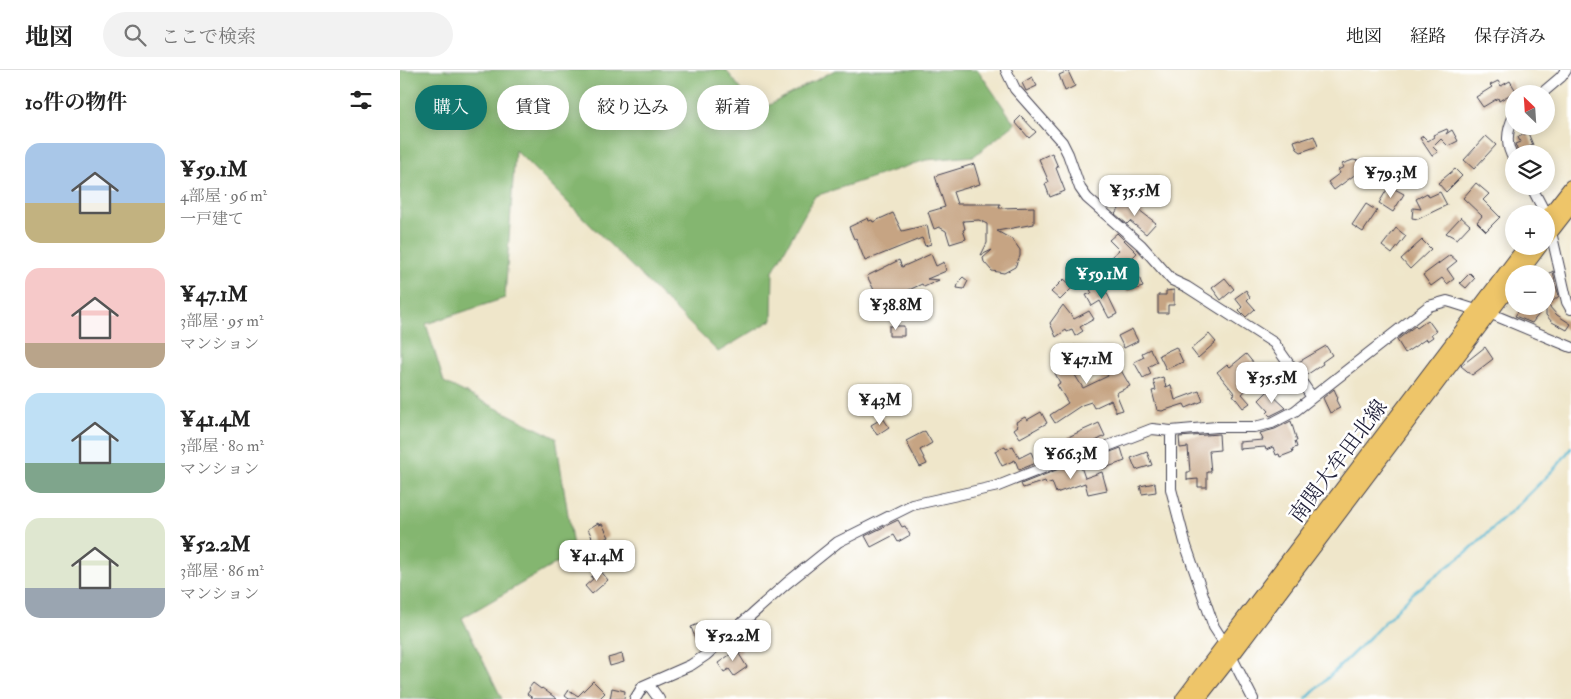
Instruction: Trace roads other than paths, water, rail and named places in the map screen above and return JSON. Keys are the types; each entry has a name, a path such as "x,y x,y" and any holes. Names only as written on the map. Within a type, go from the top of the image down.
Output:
{"main road":[{"path":"1555,215 1571,187"},
{"path":"1555,221 1571,206"},
{"name":"南関大牟田北線","path":"1198,699 1232,657 1483,312 1520,255"},
{"name":"南関大牟田北線","path":"1183,699 1483,312 1505,289"}],"street":[{"path":"1006,70 1015,89 1062,142 1080,188 1087,198 1141,245 1172,280 1187,287 1274,343 1312,397"},
{"path":"1552,85 1566,70"},
{"path":"1555,251 1567,302 1571,309"},
{"path":"635,699 643,686 691,665 706,655 787,583 838,542 912,505 998,486 1081,453 1100,449 1152,429 1171,431 1216,427 1254,427 1272,423 1312,397 1429,306 1447,301 1483,312 1571,347"},
{"path":"1171,431 1171,489 1186,546 1214,627 1225,644 1253,699"},
{"path":"648,684 658,699"}],"waterway":[{"path":"1306,699 1412,594 1468,551 1515,508 1558,465 1571,448"}]}
